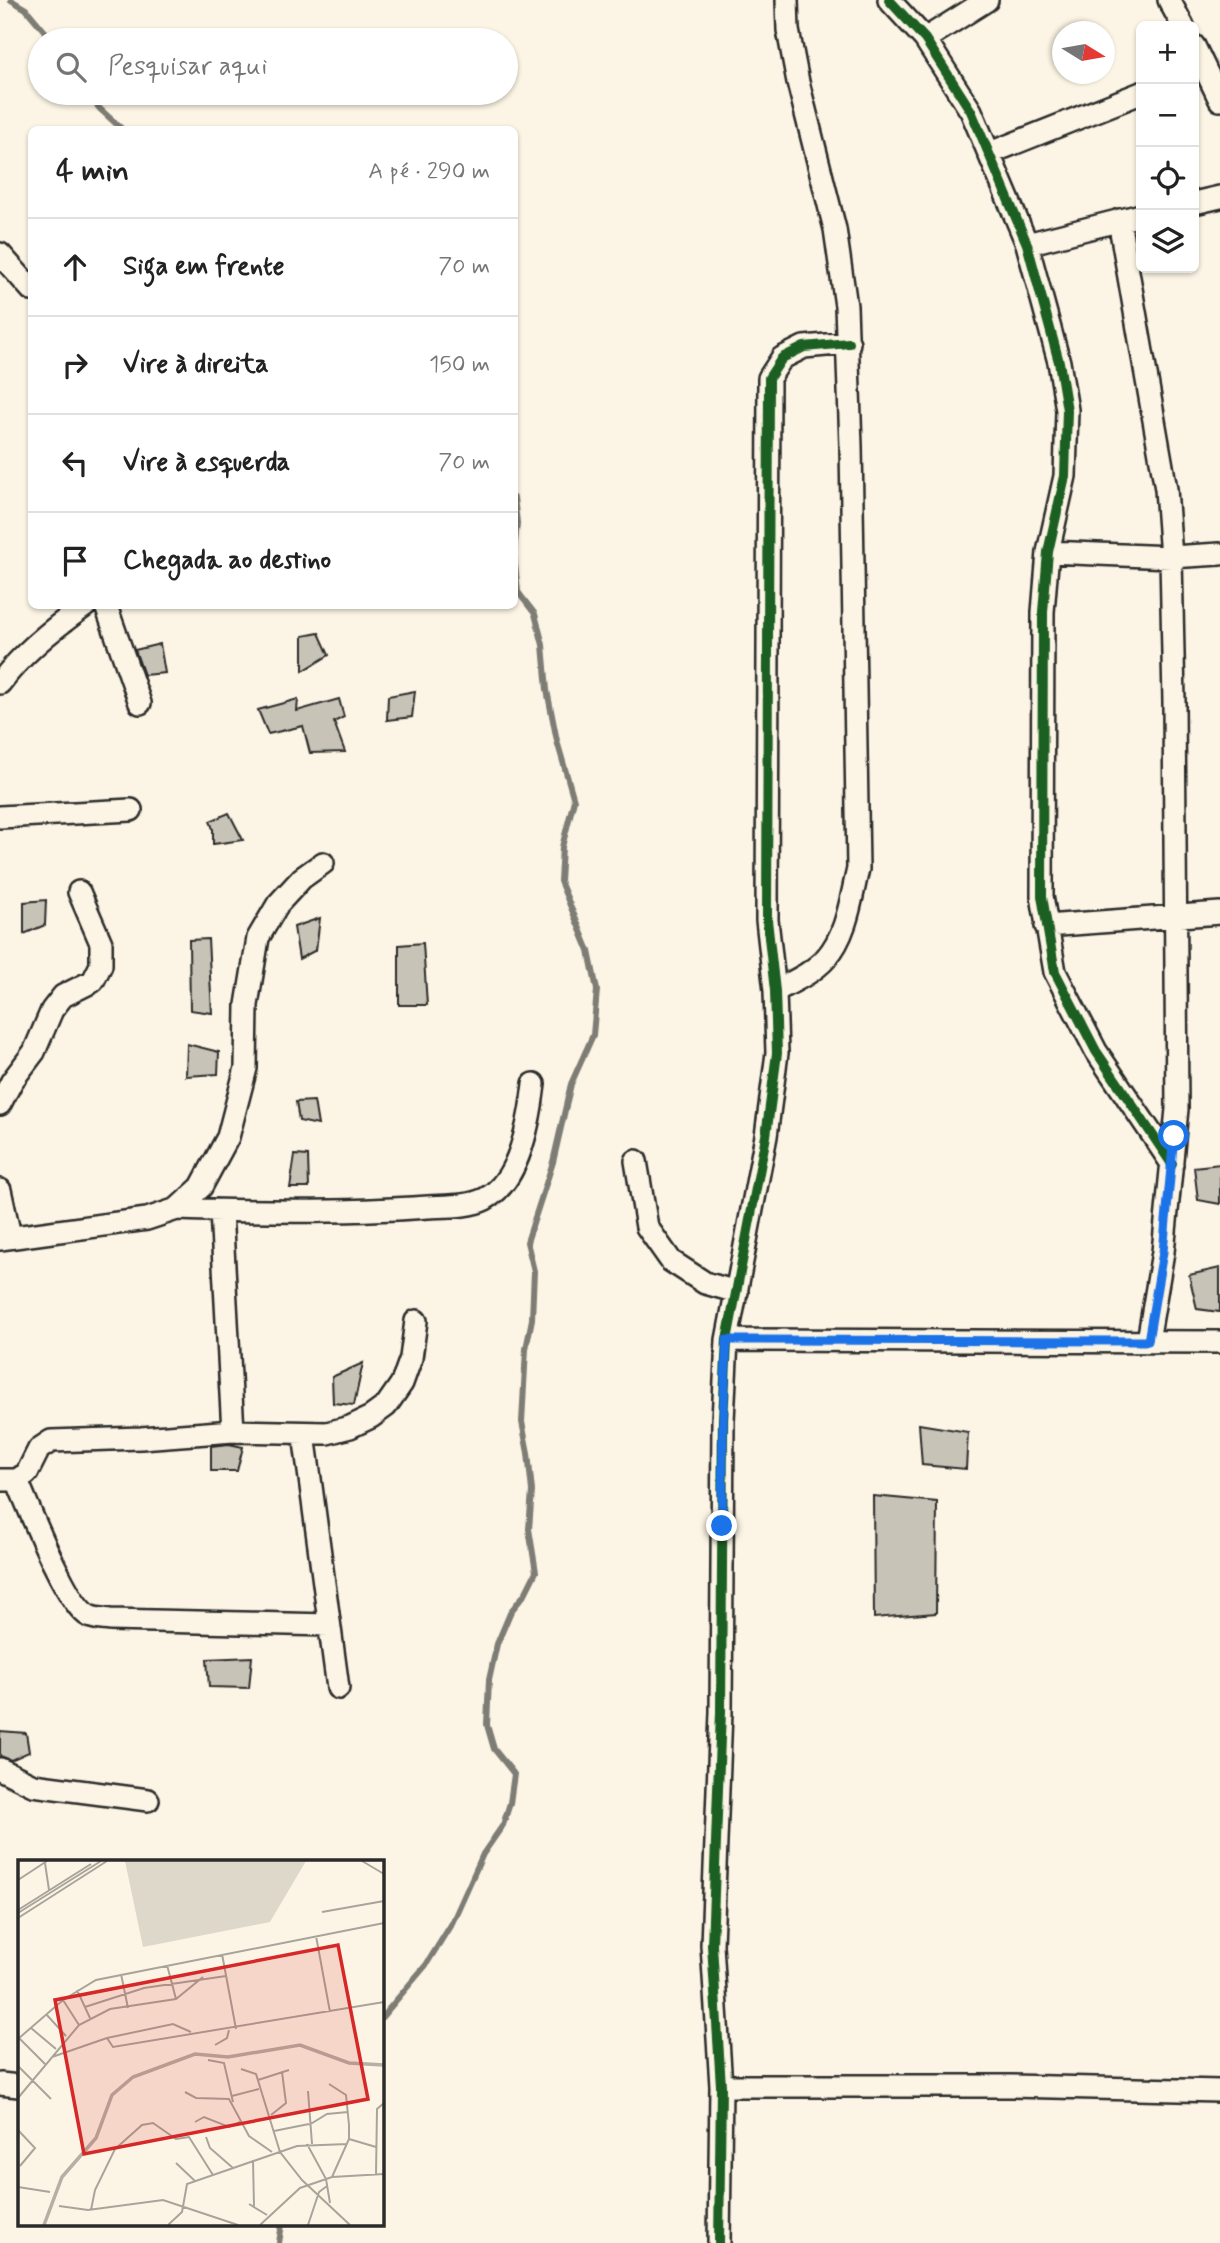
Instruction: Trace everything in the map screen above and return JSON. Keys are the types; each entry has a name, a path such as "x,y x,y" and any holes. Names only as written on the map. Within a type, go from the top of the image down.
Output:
{"street":[{"path":"775,991 801,978 827,958 844,925 858,869 849,342 835,229 798,82 788,30 787,0"},
{"path":"889,0 925,39 971,111 1027,244 1059,362 1067,410 1065,476 1048,552 1043,612 1042,896 1046,926 1055,972 1096,1051 1172,1164"},
{"path":"925,39 987,0"},
{"path":"1169,0 1180,21"},
{"path":"1199,68 1220,100"},
{"path":"990,153 1136,95"},
{"path":"1199,202 1220,197"},
{"path":"1027,244 1136,216"},
{"path":"1119,220 1166,489 1171,557 1177,1109 1163,1252 1148,1341"},
{"path":"0,254 28,286"},
{"path":"719,2243 721,2086 712,1945 721,1712 723,1420 727,1340 766,1136 777,1053 775,991 767,920 769,378 782,358 804,347 849,342"},
{"path":"1048,552 1171,557 1220,555"},
{"path":"0,683 10,669 43,637 81,609"},
{"path":"107,609 140,703"},
{"path":"0,817 131,810"},
{"path":"177,1209 201,1187 228,1137 246,1068 247,1005 258,938 278,904 302,878 323,863"},
{"path":"0,1104 12,1081 34,1052 52,1010 64,996 93,981 101,965 101,943 79,892"},
{"path":"1046,926 1220,913"},
{"path":"0,1190 5,1237 147,1219 177,1209 396,1209 465,1204 486,1199 503,1183 517,1157 531,1113 534,1084"},
{"path":"636,1161 647,1227 671,1261 705,1283 737,1292"},
{"path":"221,1211 233,1431"},
{"path":"329,1625 110,1620 88,1616 76,1605 9,1480 27,1473 39,1449 51,1441 233,1431 327,1433 350,1427 386,1406 402,1383 411,1358 416,1321"},
{"path":"727,1340 1220,1342"},
{"path":"304,1434 338,1688"},
{"path":"0,1769 33,1785 148,1800"},
{"path":"0,2084 18,2086"},
{"path":"721,2086 1011,2086 1220,2091"}],"building":[{"path":"319,633 329,655 303,671 303,636"},
{"path":"160,644 165,673 144,675 135,650"},
{"path":"415,691 412,717 387,720 388,696"},
{"path":"298,699 297,711 339,699 344,717 334,722 345,752 310,753 303,726 268,734 258,710"},
{"path":"229,813 243,840 213,844 210,821"},
{"path":"46,900 45,925 24,934 24,902"},
{"path":"320,918 316,950 299,959 294,927"},
{"path":"208,939 212,1013 190,1010 189,940"},
{"path":"423,943 427,1005 399,1005 399,945"},
{"path":"187,1044 219,1052 218,1074 186,1076"},
{"path":"314,1101 318,1125 299,1121 296,1102"},
{"path":"295,1155 308,1156 309,1188 290,1188"},
{"path":"1220,1164 1220,1204 1198,1200 1194,1167"},
{"path":"1220,1268 1220,1312 1197,1309 1189,1275"},
{"path":"363,1363 354,1405 333,1403 332,1377"},
{"path":"919,1424 968,1432 966,1469 922,1465"},
{"path":"229,1444 243,1447 237,1471 211,1471 211,1446"},
{"path":"873,1496 937,1502 936,1613 874,1618"},
{"path":"252,1657 249,1688 209,1687 207,1659"},
{"path":"0,1731 26,1733 29,1752 11,1760 0,1756"}],"waterway":[{"path":"11,0 26,9 42,28"},
{"path":"97,105 119,126"},
{"path":"383,2016 426,1965 452,1923 483,1854 503,1825 510,1803 514,1774 494,1749 487,1725 489,1680 497,1644 511,1611 525,1594 536,1572 529,1529 532,1491 522,1422 534,1271 527,1242 553,1162 571,1084 593,1035 597,990 589,951 560,881 562,847 574,800 557,741 547,690 543,645 535,614 518,592"},
{"path":"279,2243 282,2226"}],"cycle path":[{"path":"889,0 925,39 971,111 1027,244 1059,362 1067,410 1065,476 1048,552 1043,612 1042,896 1055,972 1096,1051 1172,1164"},
{"path":"719,2243 721,2086 712,1945 721,1712 723,1420 727,1340 766,1136 777,1053 775,991 767,920 769,378 782,358 804,347 849,343"}],"route":[{"path":"722,1526 727,1340 1148,1341 1163,1252 1174,1136"}]}
